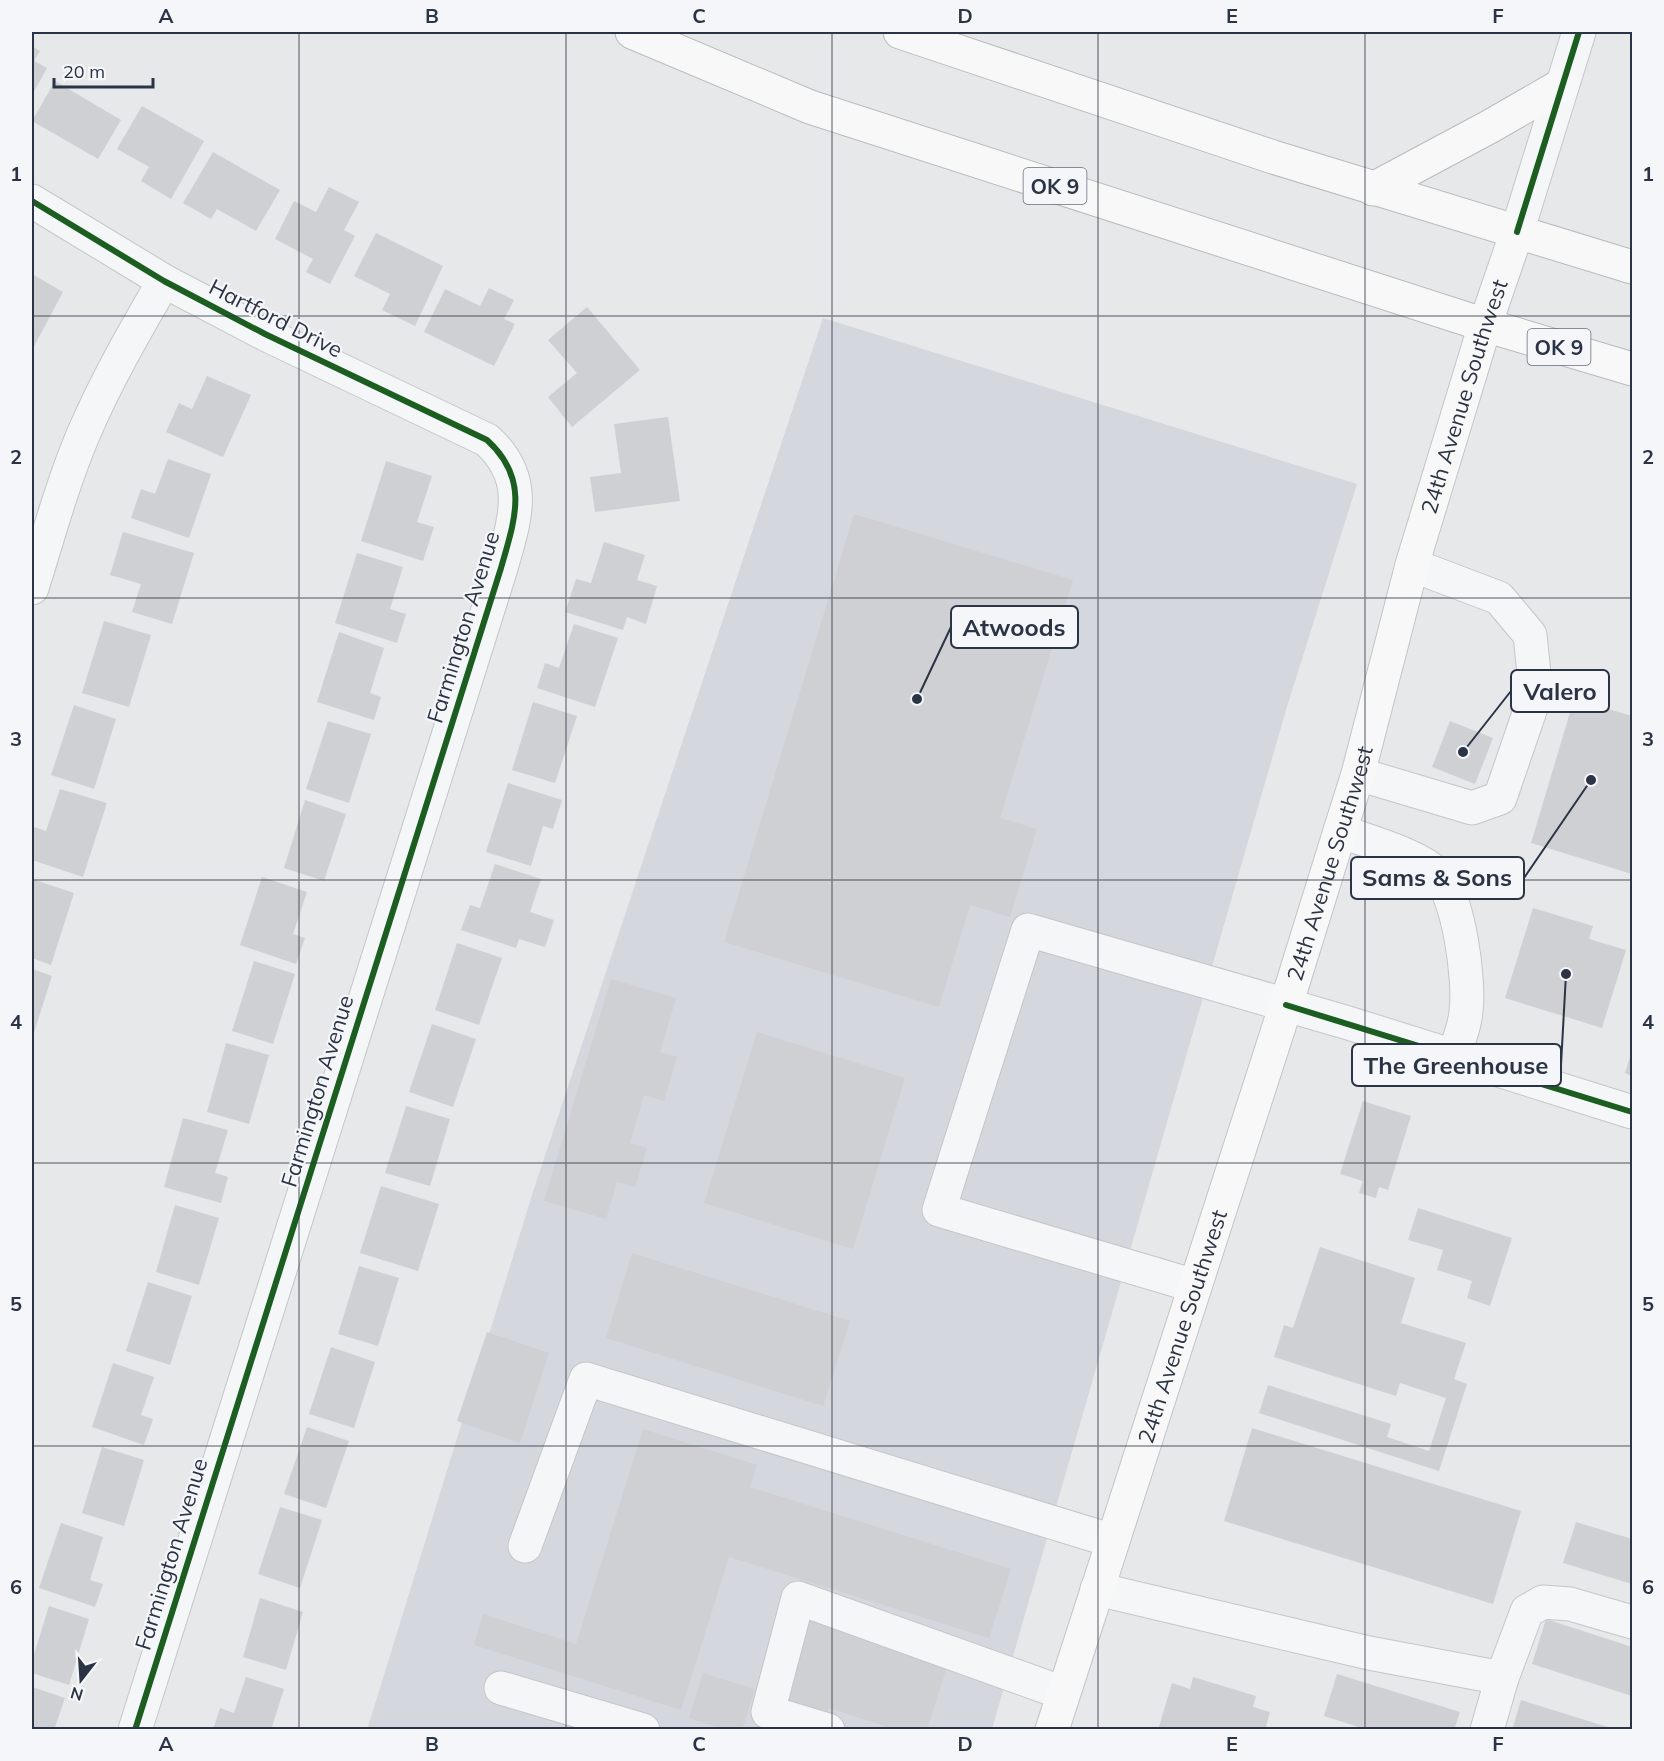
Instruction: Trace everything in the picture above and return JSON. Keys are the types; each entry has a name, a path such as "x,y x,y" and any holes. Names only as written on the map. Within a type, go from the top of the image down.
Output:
{"main road":[{"name":"OK 9","path":"632,32 810,107 1485,325 1632,369"},
{"path":"900,32 1273,157 1632,267"},
{"path":"1373,189 1488,128 1562,85"},
{"name":"24th Avenue Southwest","path":"1052,1730 1286,1005 1358,774 1412,565 1485,325 1517,232"}],"street":[{"path":"1517,232 1579,32"},
{"name":"Hartford Drive","path":"32,201 164,281 330,366 487,440 506,461"},
{"path":"32,588 59,500 83,436 121,354 164,281"},
{"name":"Farmington Avenue","path":"135,1730 509,539 516,508 517,491 506,461"},
{"path":"1358,774 1472,808 1500,798 1536,693 1530,635 1499,598 1412,565"},
{"path":"1340,831 1420,861 1437,874 1447,889 1459,928 1468,991 1466,1014 1454,1056"},
{"path":"1196,1286 939,1210 1028,930 1286,1005 1632,1112"},
{"path":"525,1546 586,1379 1113,1541"},
{"path":"1097,1589 1369,1653 1502,1678"},
{"path":"828,1730 768,1712 798,1598 1064,1693"},
{"path":"1486,1730 1502,1678 1527,1611 1543,1602 1570,1604 1632,1622"},
{"path":"501,1688 643,1730"}],"shaded area":[{"path":"823,318 1357,484 1286,710 992,1729 367,1730 532,1195"}],"building":[{"path":"32,46 40,51 34,61 47,68 32,95"},
{"path":"55,81 121,120 98,159 32,121"},
{"path":"142,106 204,141 171,199 141,181 149,167 117,149"},
{"path":"213,152 280,190 256,231 217,209 211,219 183,203"},
{"path":"329,187 359,202 344,230 355,236 330,284 306,272 313,259 275,239 294,201 316,212"},
{"path":"376,233 443,266 415,326 382,310 390,294 354,276"},
{"path":"32,274 63,292 32,350"},
{"path":"489,288 514,300 504,319 515,324 494,366 424,332 445,289 480,306"},
{"path":"587,307 640,370 572,427 548,397 577,373 548,340"},
{"path":"207,376 251,395 223,457 166,432 179,403 192,409"},
{"path":"668,417 680,501 595,512 590,477 621,473 614,424"},
{"path":"168,459 211,474 189,538 131,518 141,489 155,494"},
{"path":"386,461 432,476 417,522 434,527 423,561 361,541"},
{"path":"854,514 1073,580 1000,818 1037,829 1010,917 970,905 939,1007 724,942"},
{"path":"123,532 194,553 172,624 132,612 141,584 110,575"},
{"path":"604,542 645,555 637,580 657,586 646,624 627,617 623,630 565,612 576,579 591,583"},
{"path":"357,553 403,567 390,609 406,614 397,643 335,623"},
{"path":"104,621 151,635 129,707 82,693"},
{"path":"574,624 618,638 595,707 537,688 545,663 559,668"},
{"path":"339,632 384,648 370,693 381,697 374,720 317,702"},
{"path":"1574,699 1632,716 1632,874 1531,843"},
{"path":"533,702 577,716 555,783 512,770"},
{"path":"74,705 116,719 94,789 51,775"},
{"path":"328,721 371,734 349,803 306,789"},
{"path":"1450,721 1493,738 1475,784 1432,767"},
{"path":"508,783 562,800 553,829 543,826 531,866 486,852"},
{"path":"60,789 107,803 83,877 32,860 34,827 46,831"},
{"path":"305,800 346,814 324,881 284,868"},
{"path":"495,864 541,879 530,912 554,920 545,947 519,939 516,948 461,930 470,905 480,908"},
{"path":"262,877 307,892 293,934 305,938 296,964 240,945"},
{"path":"32,879 74,893 51,965 32,958"},
{"path":"1533,908 1593,926 1589,939 1626,950 1602,1028 1505,998"},
{"path":"457,943 502,958 479,1025 435,1010"},
{"path":"254,961 295,974 273,1044 232,1031"},
{"path":"32,969 52,976 32,1039"},
{"path":"611,979 676,998 660,1052 677,1057 664,1101 644,1095 630,1143 647,1148 635,1187 617,1182 606,1219 544,1201"},
{"path":"432,1024 476,1039 453,1107 409,1092"},
{"path":"757,1032 905,1078 853,1249 704,1203"},
{"path":"226,1043 269,1055 249,1124 207,1112"},
{"path":"1632,1051 1632,1076 1625,1073"},
{"path":"1363,1101 1411,1116 1388,1190 1379,1187 1376,1198 1359,1193 1363,1181 1340,1174"},
{"path":"406,1106 450,1119 430,1186 385,1173"},
{"path":"183,1118 228,1130 215,1173 228,1177 221,1203 164,1187"},
{"path":"381,1186 439,1204 418,1271 360,1253"},
{"path":"175,1205 219,1218 199,1285 156,1272"},
{"path":"1418,1208 1512,1238 1490,1306 1467,1298 1472,1281 1437,1270 1443,1250 1408,1240"},
{"path":"1320,1247 1415,1278 1401,1323 1466,1343 1454,1379 1467,1384 1439,1471 1259,1413 1268,1385 1391,1424 1387,1437 1429,1451 1446,1398 1400,1383 1396,1396 1274,1357 1284,1325 1293,1328"},
{"path":"632,1253 850,1321 823,1406 606,1338"},
{"path":"359,1266 399,1278 378,1346 338,1334"},
{"path":"148,1282 192,1296 170,1365 126,1351"},
{"path":"487,1332 549,1353 520,1443 457,1421"},
{"path":"331,1347 375,1362 354,1428 309,1414"},
{"path":"113,1363 154,1377 141,1415 153,1419 144,1445 92,1427"},
{"path":"307,1427 349,1441 326,1508 284,1494"},
{"path":"1252,1428 1521,1511 1493,1604 1224,1521"},
{"path":"643,1429 757,1465 750,1487 1011,1569 989,1638 729,1557 681,1710 474,1645 483,1614 576,1644"},
{"path":"102,1447 144,1460 124,1526 82,1513"},
{"path":"280,1507 322,1520 300,1588 258,1574"},
{"path":"1576,1522 1632,1539 1632,1584 1563,1563"},
{"path":"61,1523 103,1537 90,1580 103,1584 95,1607 39,1588"},
{"path":"260,1598 303,1612 286,1670 243,1657"},
{"path":"49,1606 89,1619 69,1685 32,1673 32,1661"},
{"path":"808,1616 949,1660 927,1730 896,1730 829,1708 825,1720 780,1706"},
{"path":"1546,1619 1632,1647 1632,1696 1532,1664"},
{"path":"703,1673 755,1689 742,1730 725,1730 689,1718"},
{"path":"1337,1674 1460,1712 1454,1730 1368,1730 1324,1716"},
{"path":"246,1677 284,1689 271,1730 213,1730 220,1708 234,1713"},
{"path":"1193,1677 1256,1696 1253,1707 1270,1712 1265,1730 1158,1730 1172,1683 1190,1689"},
{"path":"32,1687 65,1698 54,1730 32,1730"},
{"path":"1521,1700 1614,1729 1614,1730 1512,1730"}],"cycle path":[{"path":"1517,232 1579,32"},
{"path":"32,201 164,281 265,334 487,440 501,455 514,485 514,516 501,568 135,1730"},
{"path":"1286,1005 1632,1112"}],"place":[{"name":"Atwoods","path":"917,699"},
{"name":"Valero","path":"1463,752"},
{"name":"Sams & Sons","path":"1591,780"},
{"name":"The Greenhouse","path":"1566,974"}]}
